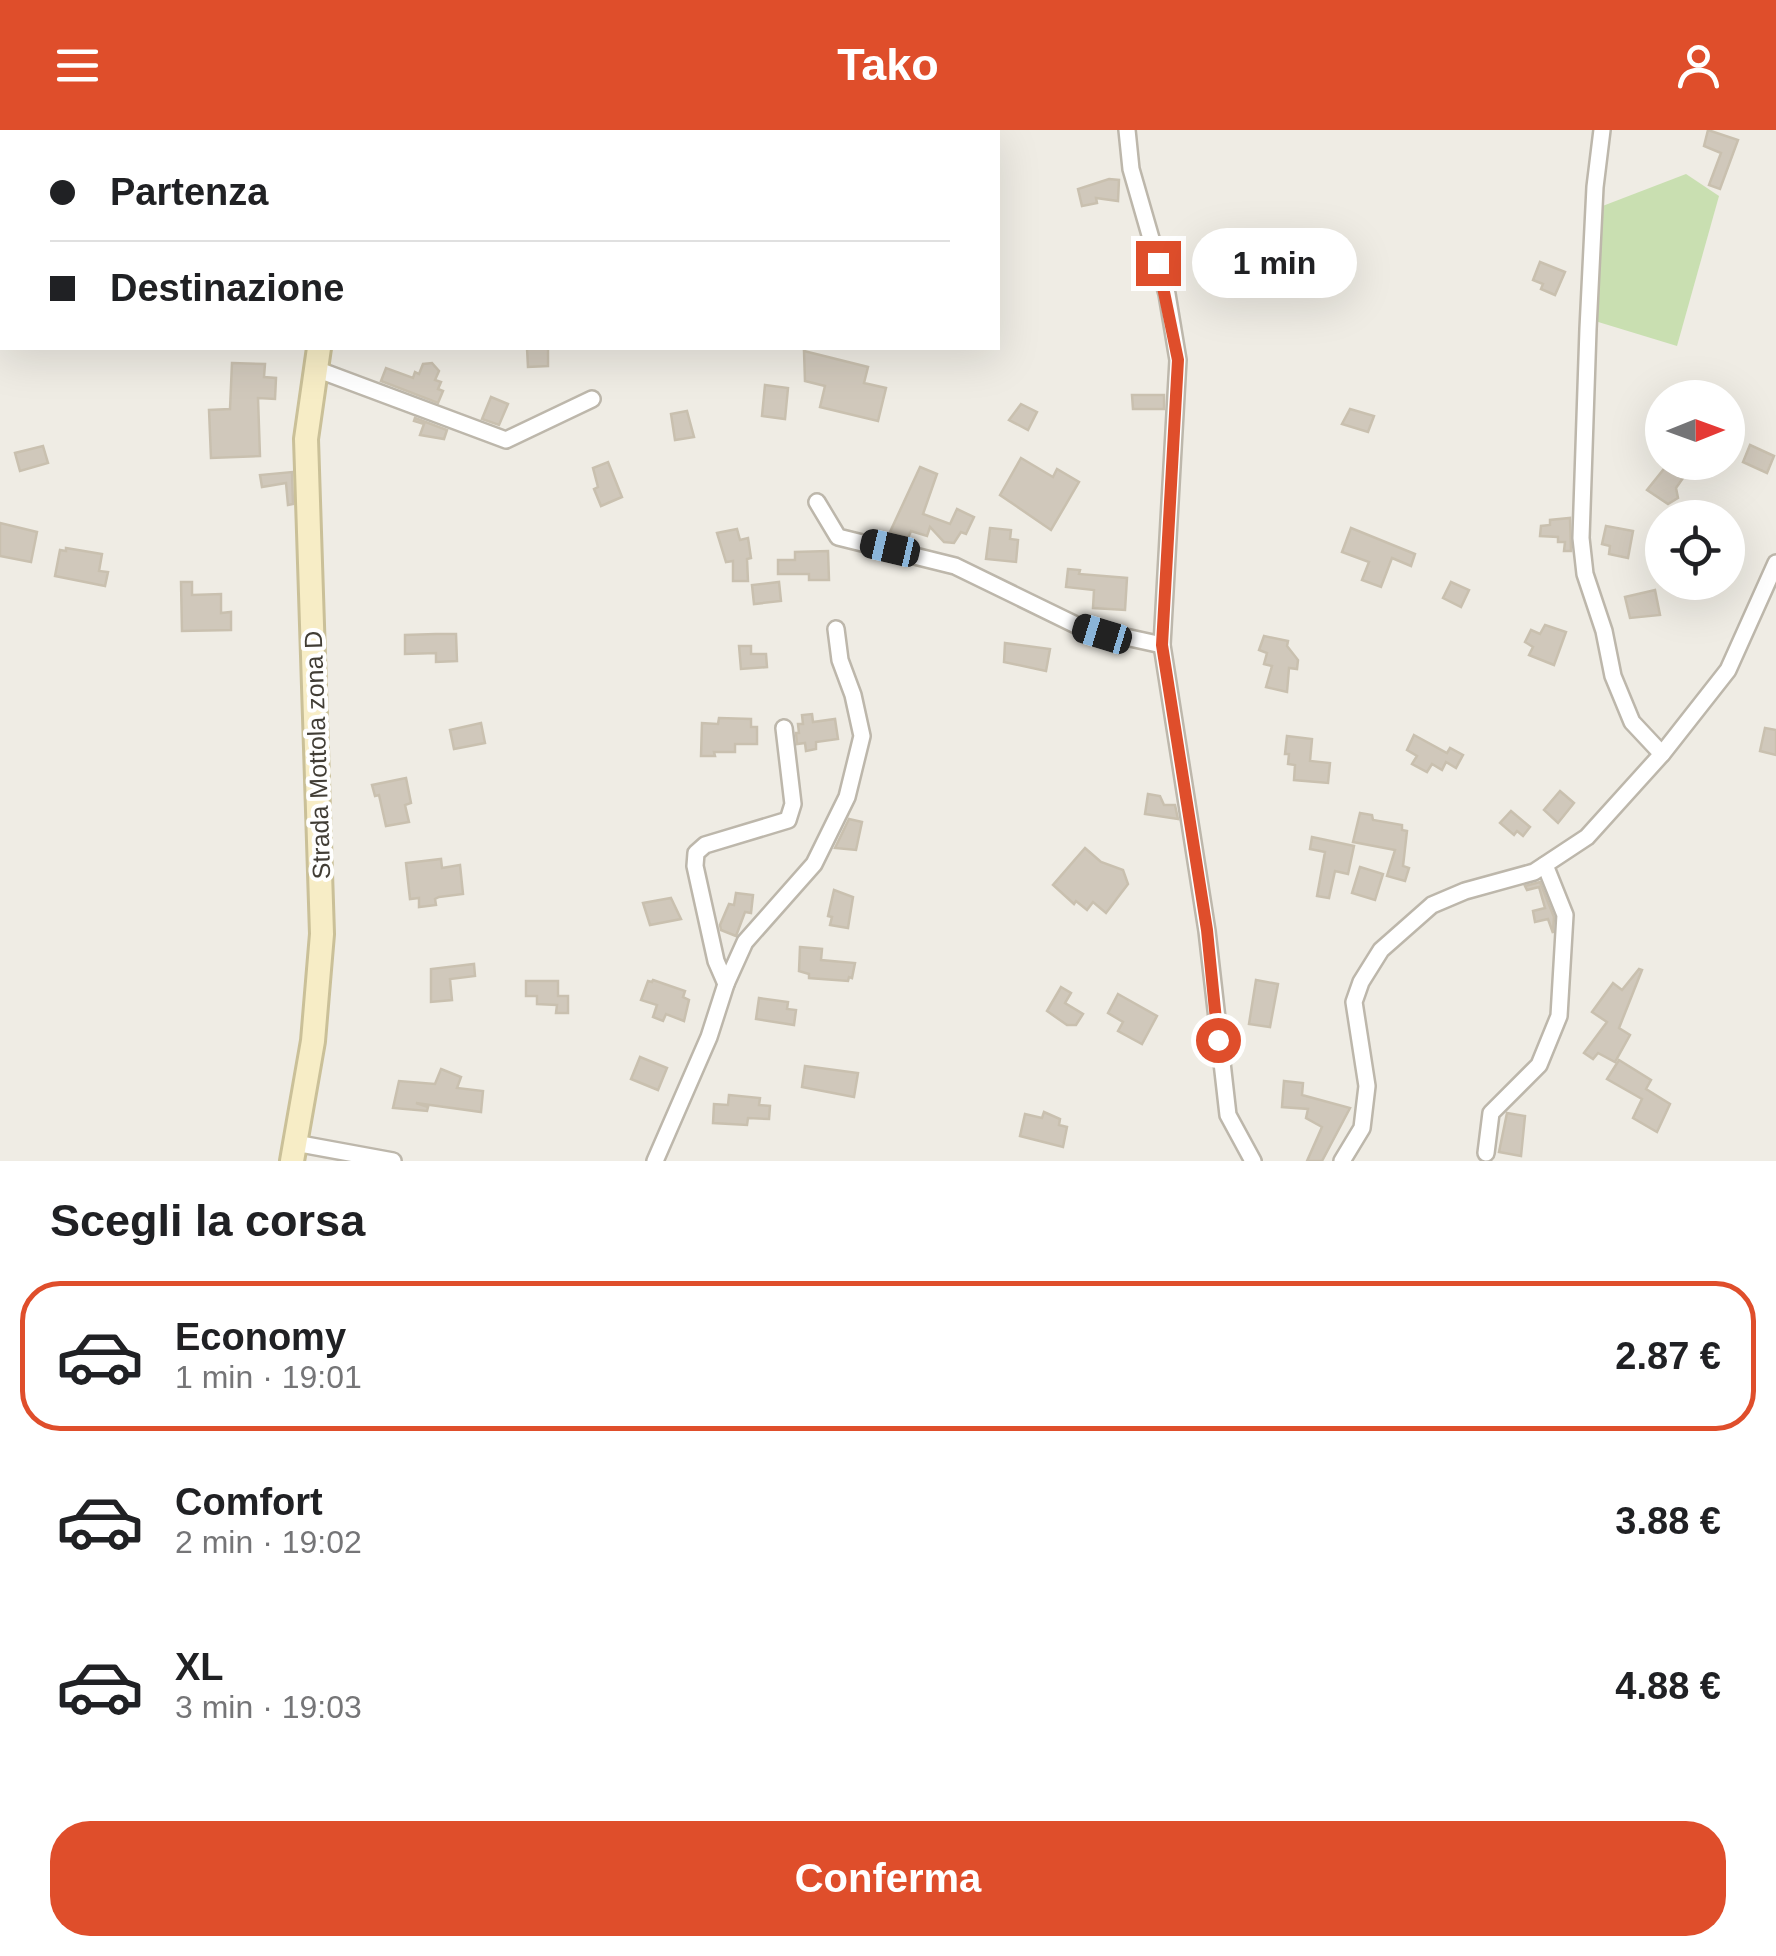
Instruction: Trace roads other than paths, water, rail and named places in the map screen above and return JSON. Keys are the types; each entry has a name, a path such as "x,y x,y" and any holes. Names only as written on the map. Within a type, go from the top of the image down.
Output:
{"main road":[{"name":"Strada Mottola zona D","path":"294,1152 313,1042 322,934 306,439 318,358"}],"street":[{"path":"1126,130 1131,169 1167,294 1178,360 1162,645 1207,930 1228,1115 1254,1161"},
{"path":"1602,130 1591,258 1581,538 1585,574 1604,631 1613,676 1632,722 1662,754"},
{"path":"318,358 506,440 592,399"},
{"path":"817,502 838,537 954,566 1080,627 1162,645"},
{"path":"1342,1161 1362,1128 1367,1086 1354,1002 1361,982 1381,950 1432,905 1465,891 1534,872 1587,837 1662,754 1728,670 1776,563"},
{"path":"656,1161 745,942 814,864 847,796 862,736 840,660 836,629"},
{"path":"726,984 716,961 696,853 704,845 788,820 793,804 784,728"},
{"path":"1486,1152 1491,1113 1539,1065 1559,1016 1565,915 1546,865"},
{"path":"294,1152 393,1161"}]}
